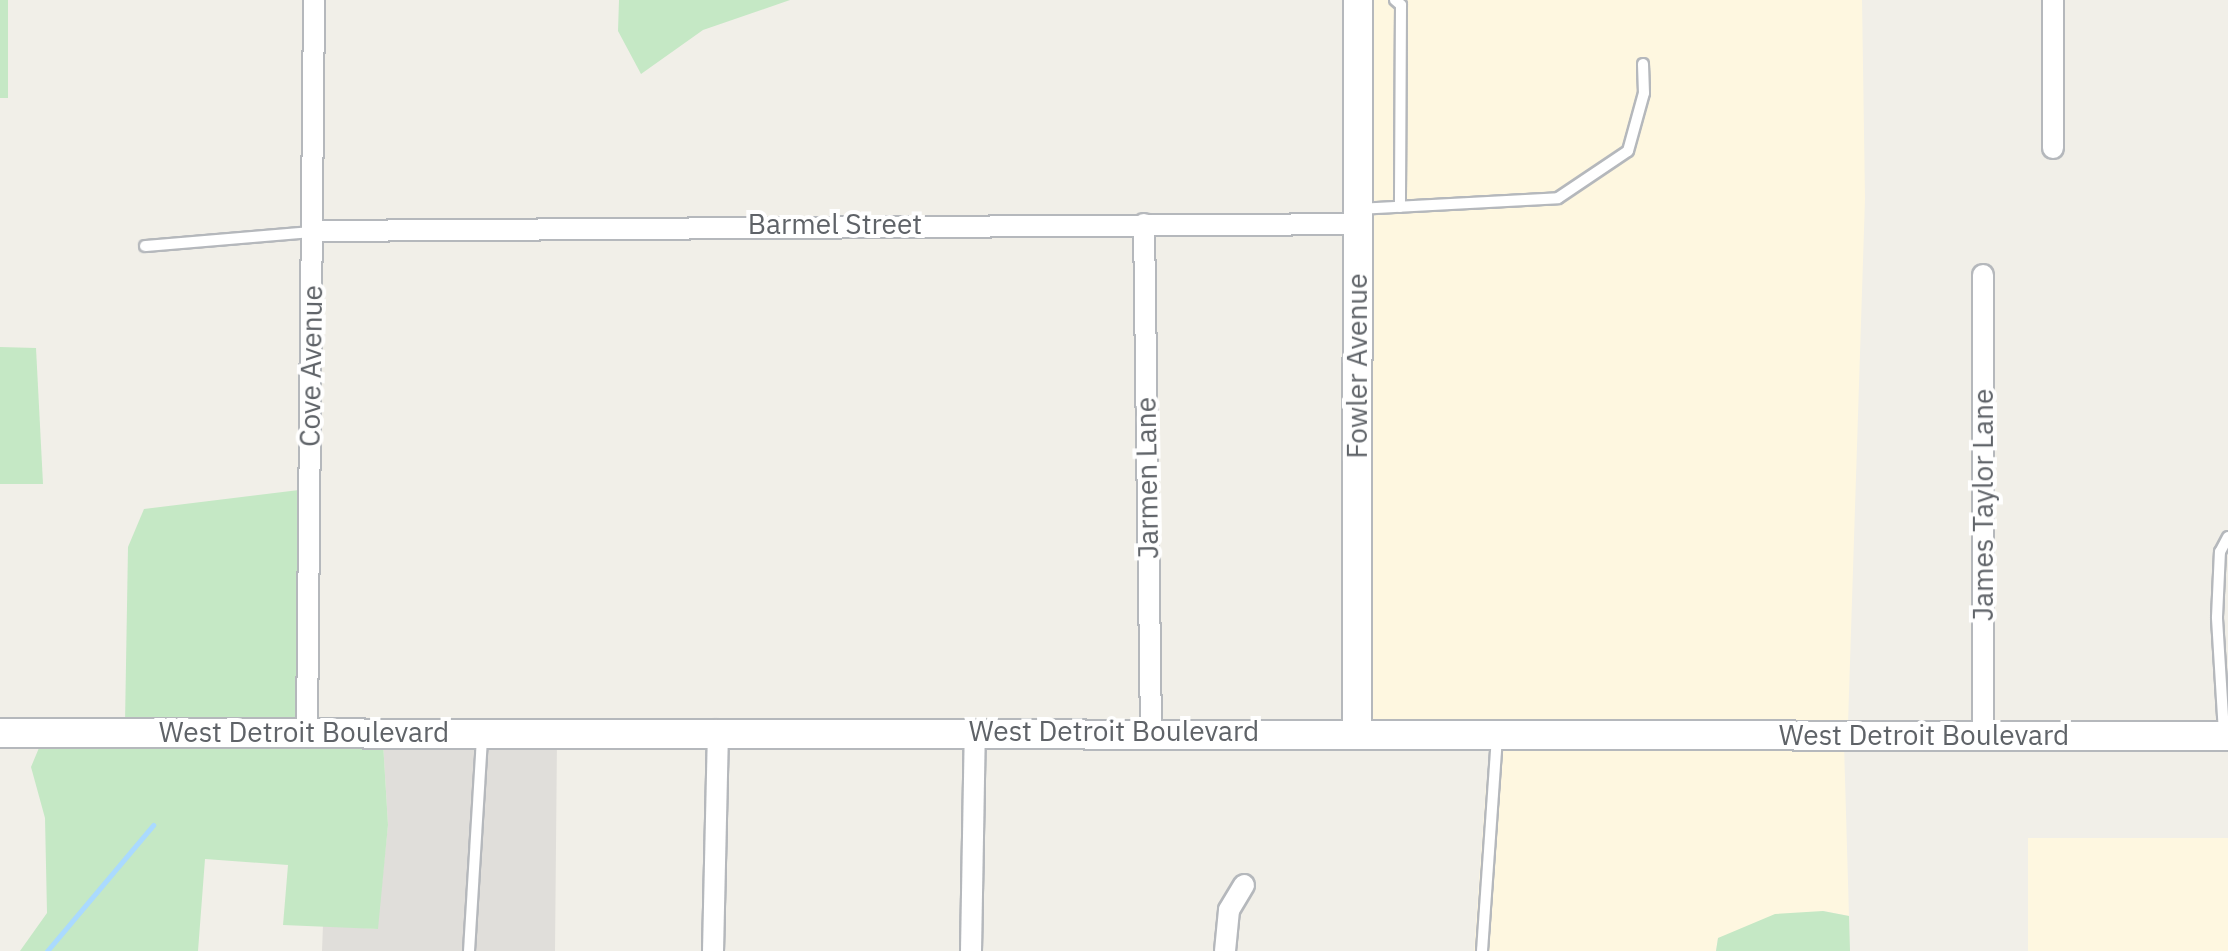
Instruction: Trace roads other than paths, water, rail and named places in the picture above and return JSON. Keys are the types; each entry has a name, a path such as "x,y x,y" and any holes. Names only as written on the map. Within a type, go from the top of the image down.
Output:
{"street":[{"name":"Cove Avenue","path":"307,732 314,0"},
{"name":"Fowler Avenue","path":"1357,732 1358,0"},
{"path":"2053,148 2054,0"},
{"name":"Barmel Street","path":"312,232 1144,224 1358,217"},
{"name":"Jarmen Lane","path":"1144,224 1151,731"},
{"name":"James Taylor Lane","path":"1983,276 1983,735"},
{"path":"713,951 718,730"},
{"path":"970,951 976,730"},
{"name":"West Detroit Boulevard","path":"0,733 976,730 2226,736"},
{"path":"1224,951 1229,910 1244,884"}],"lane":[{"path":"1395,0 1401,5 1400,207"},
{"path":"1358,217 1400,207 1558,198 1600,174 1628,151 1644,94 1643,64"},
{"path":"144,246 312,232"},
{"path":"2226,736 2217,618 2220,552 2228,537"},
{"path":"470,951 482,731"},
{"path":"1482,951 1496,733"}],"waterway":[{"path":"47,951 153,825"}]}
